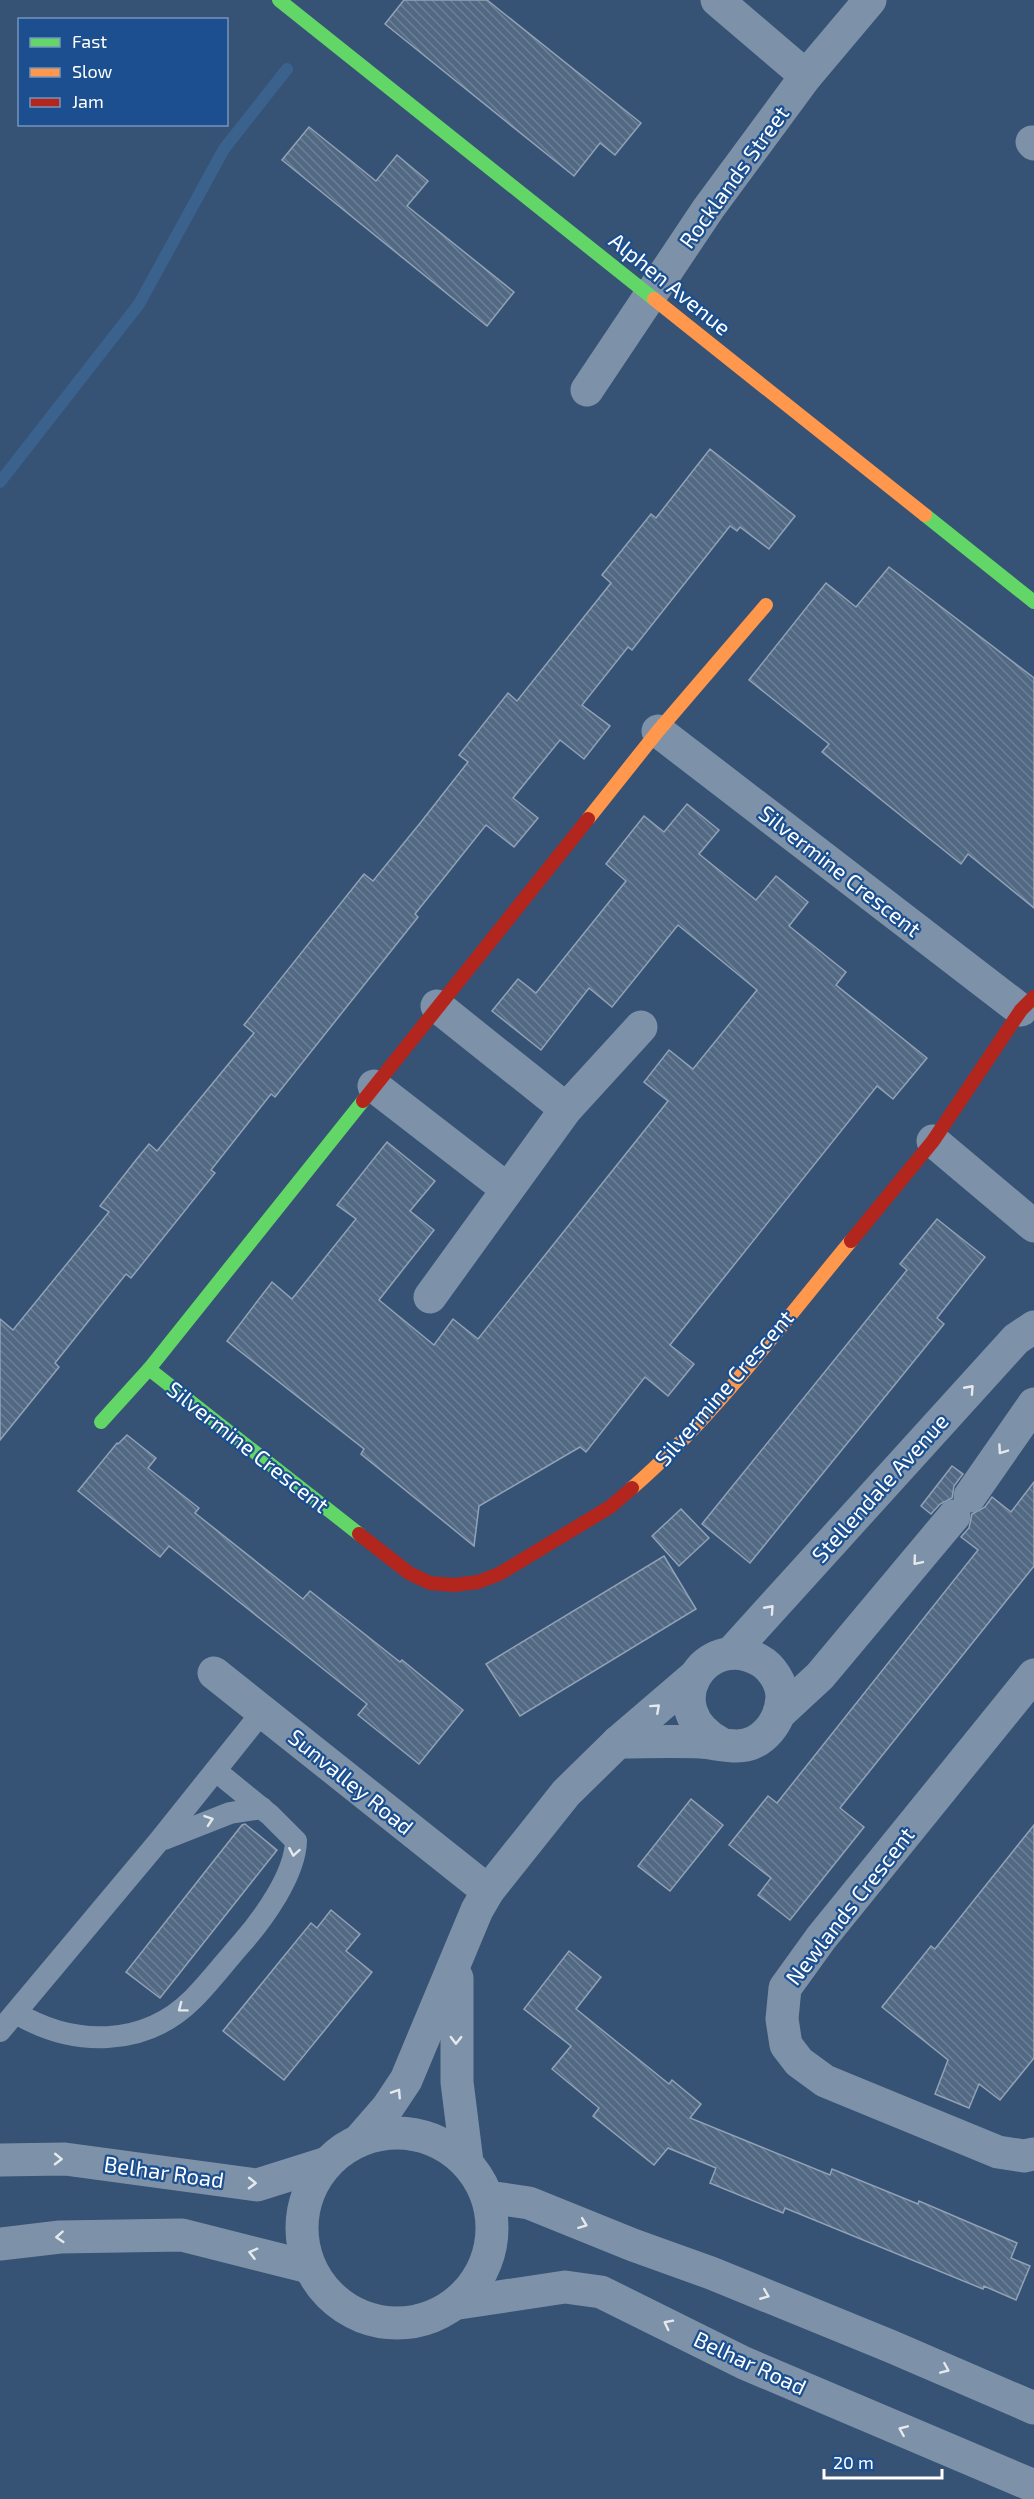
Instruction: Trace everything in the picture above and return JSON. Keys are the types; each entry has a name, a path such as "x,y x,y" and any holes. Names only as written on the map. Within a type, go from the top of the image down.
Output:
{"street":[{"name":"Alphen Avenue","path":"279,0 1034,602"},
{"path":"717,0 806,76"},
{"name":"Rocklands Street","path":"587,390 708,208 806,76 870,0"},
{"name":"Silvermine Crescent","path":"101,1422 149,1369 658,731 766,605"},
{"name":"Silvermine Crescent","path":"149,1369 409,1573 430,1583 454,1585 478,1582 499,1574 610,1507 663,1461 705,1417 933,1141 1027,1004 658,731"},
{"path":"437,1006 566,1109"},
{"path":"430,1297 566,1109 641,1027"},
{"path":"374,1086 507,1189"},
{"path":"933,1141 1034,1226"},
{"name":"Stellendale Avenue","path":"731,1653 1016,1339 1034,1327"},
{"path":"618,1742 720,1743 738,1746 756,1742 771,1730 780,1713 820,1676 962,1506 1034,1404"},
{"path":"361,2138 399,2131 436,2139 467,2162 488,2197 493,2231 485,2265 459,2303 436,2316 399,2324 363,2318 331,2298 309,2268 301,2236 304,2203 324,2164 361,2138 388,2107 406,2080 477,1910 488,1891 566,1793 618,1742 695,1676 710,1660 731,1653 749,1655 765,1663 777,1677 782,1695 780,1713"},
{"name":"Sunvalley Road","path":"214,1673 488,1891"},
{"name":"Newlands Crescent","path":"1034,1675 821,1938 785,1988 782,2019 786,2045 800,2062 825,2081 998,2152 1024,2156 1034,2154"},
{"path":"695,1676 689,1691 689,1708 695,1723 706,1736 720,1743"},
{"path":"457,1961 457,2082 467,2162"},
{"name":"Belhar Road","path":"0,2160 65,2159 257,2185 324,2164"},
{"path":"488,2197 529,2203 633,2245 711,2273 1034,2408"},
{"path":"0,2244 60,2237 182,2235 309,2268"},
{"name":"Belhar Road","path":"459,2303 566,2287 601,2292 744,2363 1034,2486"}],"lane":[{"path":"0,2031 159,1841 262,1711"},
{"path":"16,2013 38,2026 82,2038 125,2035 161,2024 192,2000 252,1931 288,1875 296,1852 296,1841 262,1808 216,1771"},
{"path":"159,1841 230,1813 262,1808"}],"building":[{"path":"404,0 487,0 641,123 615,155 600,143 574,176 385,24"},
{"path":"309,127 376,181 397,155 428,181 407,206 514,292 487,326 282,160"},
{"path":"710,449 795,516 769,549 740,527 737,531 730,526 632,650 628,647 582,705 610,726 584,759 560,740 513,798 538,818 514,847 486,825 415,914 418,917 275,1097 271,1094 211,1170 215,1173 131,1278 126,1274 55,1363 59,1367 0,1440 0,1319 13,1330 109,1212 100,1206 136,1160 149,1144 157,1151 254,1033 244,1025 364,874 373,881 421,822 468,762 459,755 508,693 517,701 611,583 602,575 651,514 656,518"},
{"path":"889,567 1034,678 1034,908 968,854 961,864 822,752 829,744 749,680 826,583 856,607"},
{"path":"687,804 719,830 699,854 756,900 776,876 808,902 789,926 846,972 836,985 927,1058 893,1099 877,1086 670,1345 694,1364 668,1396 645,1377 586,1452 580,1447 479,1506 474,1546 361,1454 364,1449 227,1341 272,1282 292,1299 356,1219 337,1205 387,1142 435,1181 410,1211 434,1230 379,1300 434,1345 453,1319 478,1339 668,1101 644,1082 669,1050 693,1069 757,990 678,925 612,1007 589,988 541,1050 492,1011 518,979 536,993 626,881 606,864 644,816 664,832"},
{"path":"937,1219 985,1257 937,1318 944,1324 750,1563 702,1524 907,1270 900,1264"},
{"path":"127,1435 156,1458 148,1468 199,1508 195,1513 303,1599 310,1591 400,1662 402,1660 463,1710 419,1764 358,1715 367,1704 169,1546 160,1557 78,1491 117,1443"},
{"path":"952,1466 963,1474 954,1486 952,1498 940,1504 931,1514 921,1506"},
{"path":"1034,1482 1034,1566 840,1808 864,1827 790,1920 758,1895 771,1878 729,1845 768,1796 777,1803 978,1550 961,1537 969,1528 972,1514 985,1507 992,1497 1011,1512"},
{"path":"681,1509 709,1538 679,1566 652,1536"},
{"path":"664,1556 696,1609 520,1716 486,1664"},
{"path":"691,1799 723,1825 670,1891 638,1866"},
{"path":"245,1824 277,1850 160,1998 126,1972"},
{"path":"1034,1825 1034,2058 1000,2100 979,2084 969,2108 935,2094 948,2060 882,2007 931,1946 935,1949"},
{"path":"331,1910 360,1934 346,1951 372,1972 284,2080 223,2031 311,1923 317,1928"},
{"path":"569,1951 601,1977 576,2009 669,2084 672,2080 701,2104 690,2118 830,2175 832,2169 918,2204 919,2201 1017,2243 1011,2258 1030,2266 1016,2300 984,2286 983,2289 785,2208 783,2213 710,2183 716,2168 668,2148 654,2165 593,2116 599,2108 552,2069 571,2046 524,2009"}],"waterway":[{"path":"0,482 139,304 224,149 287,69"}],"traffic: fast":[{"path":"279,0 654,299"},
{"path":"925,515 1034,602"},
{"path":"101,1422 149,1369 363,1101"},
{"path":"149,1369 359,1534"}],"traffic: slow":[{"path":"654,299 925,515"},
{"path":"588,819 658,731 766,605"},
{"path":"632,1488 691,1431 719,1400 851,1241"}],"traffic: jam":[{"path":"363,1101 588,819"},
{"path":"851,1241 933,1141 1021,1010 1034,997"},
{"path":"359,1534 409,1573 430,1583 454,1585 478,1582 499,1574 610,1507 632,1488"}]}
